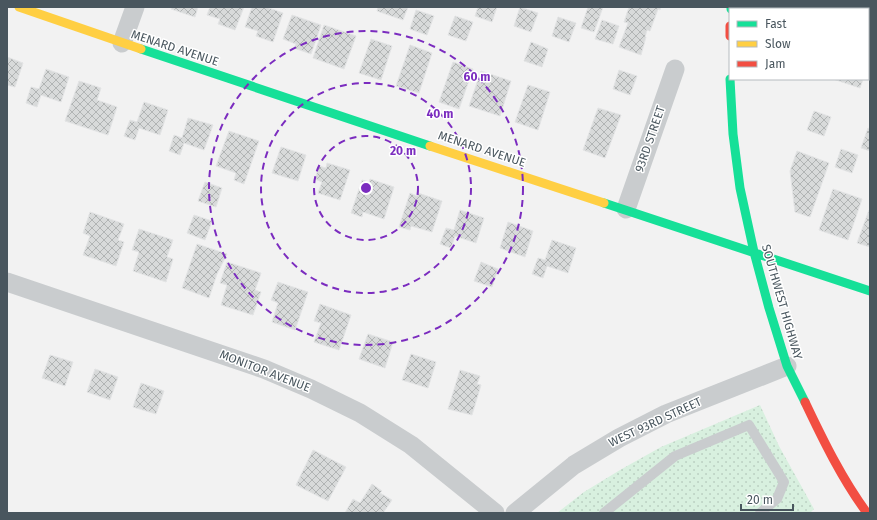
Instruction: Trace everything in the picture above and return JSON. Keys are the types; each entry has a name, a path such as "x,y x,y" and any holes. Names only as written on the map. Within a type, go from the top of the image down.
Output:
{"street":[{"name":"MENARD AVENUE","path":"19,7 122,43 870,291"},
{"path":"122,43 135,7"},
{"name":"93RD STREET","path":"626,209 675,69"},
{"name":"SOUTHWEST HIGHWAY","path":"730,80 733,134 740,188 754,252 787,366 818,430 853,494 867,513"},
{"name":"MONITOR AVENUE","path":"7,282 264,369 312,389 360,413 411,445 495,513"},
{"name":"WEST 93RD STREET","path":"515,513 574,465 619,438 666,414 787,366"}],"lane":[{"path":"604,513 675,456 749,425 784,482 778,499 760,513"}],"green space":[{"path":"760,405 779,446 814,509 810,513 557,513 584,492 661,447"}],"building":[{"path":"172,7 198,7 195,17 171,9"},
{"path":"210,7 244,7 235,30 218,24 220,19 207,15"},
{"path":"252,7 266,7 283,13 273,42 256,36 258,31 245,27"},
{"path":"378,7 408,7 403,20 377,11"},
{"path":"478,7 497,7 492,22 475,16"},
{"path":"520,7 538,13 531,32 514,26"},
{"path":"588,7 603,7 594,32 581,28"},
{"path":"629,7 661,7 660,10 658,9 650,31 647,30 641,55 619,47 628,23 624,22"},
{"path":"416,10 434,16 427,35 410,29"},
{"path":"292,15 321,25 311,54 294,48 296,44 283,39"},
{"path":"455,16 473,22 466,41 448,35"},
{"path":"558,17 576,23 569,42 552,36"},
{"path":"602,20 619,26 613,44 595,39"},
{"path":"324,25 356,36 344,69 313,58"},
{"path":"371,39 392,46 381,80 359,73"},
{"path":"531,42 548,49 542,67 524,61"},
{"path":"410,45 432,53 419,93 396,86"},
{"path":"7,57 23,63 15,87 7,85"},
{"path":"453,62 473,69 459,109 439,102"},
{"path":"46,69 69,77 61,102 41,95 37,107 26,103 31,87 39,89"},
{"path":"619,70 637,76 630,95 613,89"},
{"path":"481,71 511,81 500,116 469,106"},
{"path":"836,80 863,80 860,88"},
{"path":"79,81 101,88 97,100 117,107 108,135 65,121"},
{"path":"528,85 550,92 538,130 515,122"},
{"path":"144,102 168,110 160,135 139,128 135,140 124,136 130,120 137,122"},
{"path":"598,108 621,115 605,158 583,150"},
{"path":"814,111 831,117 824,136 807,130"},
{"path":"188,118 213,125 204,150 184,143 180,155 169,151 174,135 182,138"},
{"path":"868,128 870,129 870,151 861,148"},
{"path":"229,131 259,141 244,184 234,180 236,173 216,166"},
{"path":"281,147 306,155 298,181 272,173"},
{"path":"841,149 858,155 852,173 835,167"},
{"path":"797,151 829,163 810,217 795,212 790,171"},
{"path":"327,163 350,170 340,200 318,193 322,182 315,179 319,166 326,168"},
{"path":"370,179 394,187 384,219 363,212 362,217 351,213 362,180 369,182"},
{"path":"205,182 222,188 216,207 198,201"},
{"path":"833,189 862,199 848,240 819,230"},
{"path":"410,193 417,196 418,193 442,201 432,232 411,226 410,230 399,227"},
{"path":"460,210 484,218 476,243 455,236 451,248 440,244 446,228 454,230"},
{"path":"869,210 870,211 870,247 857,243"},
{"path":"90,212 124,224 118,240 124,242 116,266 83,255 90,236 83,233"},
{"path":"194,215 212,221 205,240 187,233"},
{"path":"508,222 533,231 525,257 500,248"},
{"path":"139,229 173,240 167,257 173,259 166,282 133,271 139,252 132,250"},
{"path":"552,240 576,248 568,273 547,266 543,278 532,274 538,258 545,260"},
{"path":"197,244 227,254 217,274 209,298 182,288"},
{"path":"227,262 261,273 255,290 261,292 253,315 221,305 227,285 220,283"},
{"path":"481,262 498,269 492,287 474,281"},
{"path":"278,282 308,292 295,330 272,322 278,303 271,300"},
{"path":"320,304 351,315 339,350 314,342 321,323 314,321"},
{"path":"368,334 393,342 385,368 359,359"},
{"path":"411,354 436,362 428,388 402,380"},
{"path":"50,355 73,362 65,386 42,378"},
{"path":"95,369 118,377 110,400 87,392"},
{"path":"460,370 480,376 477,384 481,385 472,415 448,409"},
{"path":"141,383 164,391 156,414 133,407"},
{"path":"313,450 346,467 328,501 296,485"},
{"path":"372,484 382,491 380,493 392,500 383,513 345,513 353,499 360,503"}],"traffic: fast":[{"path":"141,49 430,146"},
{"path":"730,80 733,134 740,188 754,252 787,366 805,402"},
{"path":"604,203 870,291"}],"traffic: slow":[{"path":"19,7 141,49"},
{"path":"430,146 604,203"}],"traffic: jam":[{"path":"805,402 841,473 867,513"}]}
